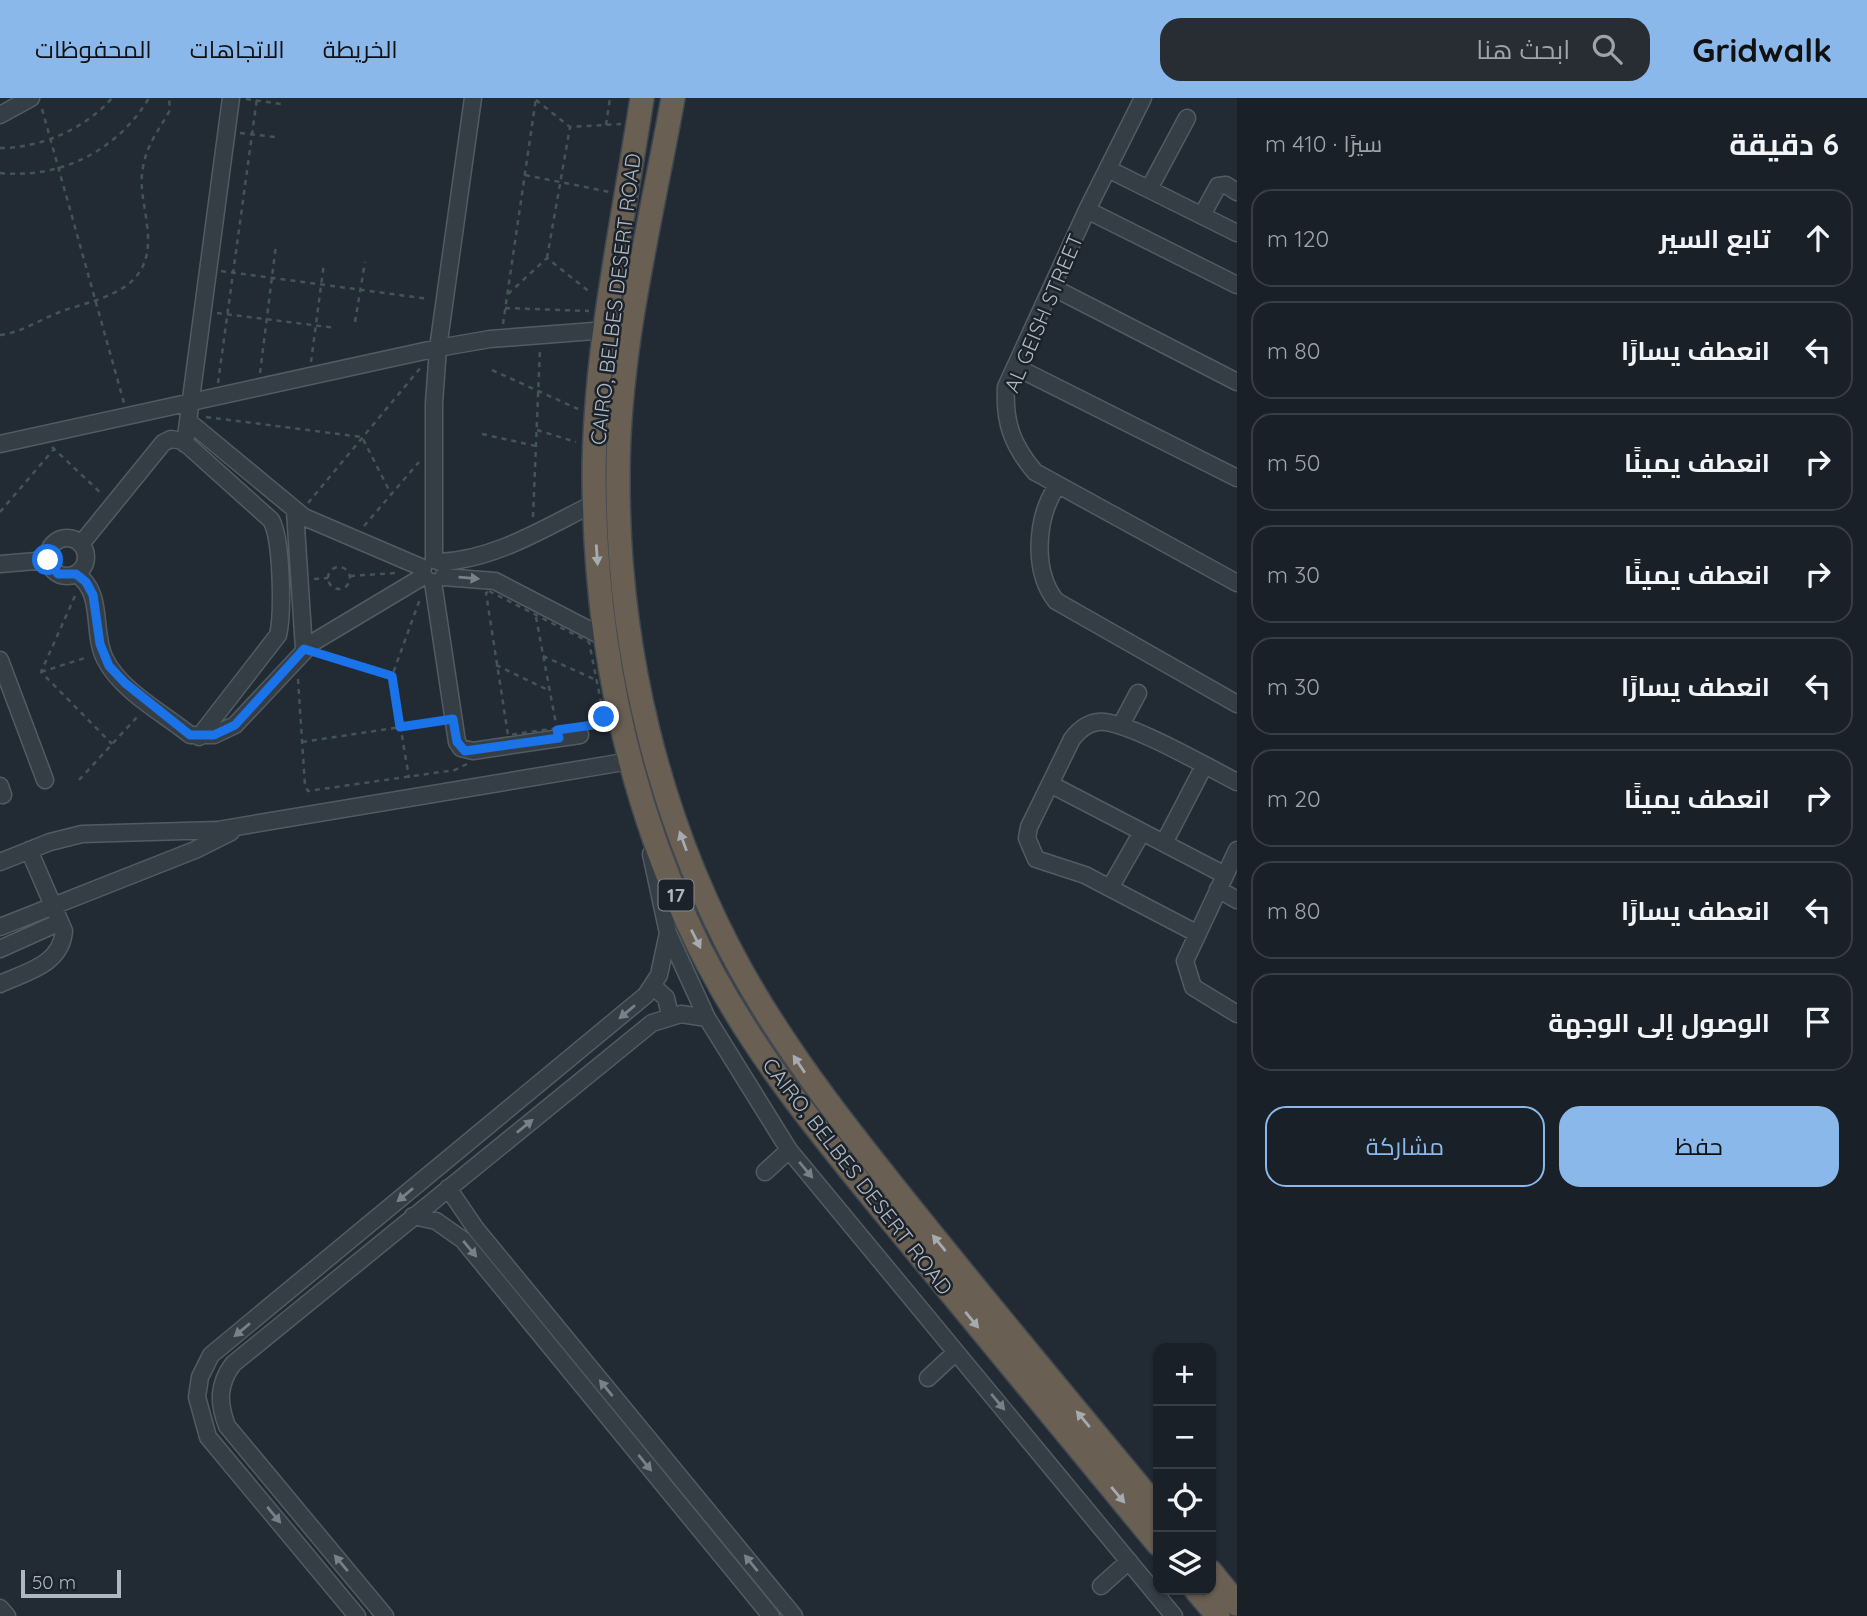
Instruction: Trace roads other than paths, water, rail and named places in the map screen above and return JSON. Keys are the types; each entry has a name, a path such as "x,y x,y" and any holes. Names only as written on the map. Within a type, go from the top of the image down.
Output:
{"highway":[{"name":"CAIRO, BELBES DESERT ROAD","path":"642,98 627,196 603,319 595,503 605,638 640,800 688,923 718,982 789,1094 1153,1538"},
{"name":"CAIRO, BELBES DESERT ROAD","path":"673,98 632,330 621,411 618,470 619,535 628,625 647,726 664,788 691,861 734,955 772,1023 807,1076 1018,1341 1153,1503"},
{"path":"1216,1578 1237,1604"},
{"path":"1200,1595 1218,1616"}],"street":[{"path":"0,115 32,98"},
{"path":"185,444 231,98"},
{"path":"473,98 443,301 434,446 431,572 453,719 458,746 473,751 558,734 580,735"},
{"name":"AL GEISH STREET","path":"1143,98 1087,210 1006,387 1005,411 1010,433 1020,454 1035,472 1237,583"},
{"path":"1149,189 1187,118"},
{"path":"1108,169 1237,233"},
{"path":"1202,215 1218,186 1237,191"},
{"path":"1087,210 1237,285"},
{"path":"1052,287 1237,382"},
{"path":"0,444 127,416 189,413 216,396 438,348 540,335 603,319"},
{"path":"1016,367 1237,478"},
{"path":"189,413 297,512 431,572 495,582 534,608 605,638"},
{"path":"81,544 163,443 176,438 267,516 277,537 280,620 278,635 199,737"},
{"path":"1057,486 1045,507 1041,530 1042,577 1056,601 1237,704"},
{"path":"79,577 86,561 81,544 71,538 59,540 50,548 48,560 58,574 79,577 93,595 102,652 116,675 190,735 214,735 235,725 300,654 329,630 431,572 492,552 595,503"},
{"path":"297,512 300,654"},
{"path":"492,552 495,582"},
{"path":"0,564 48,560"},
{"path":"0,660 45,780"},
{"path":"1121,725 1138,693"},
{"path":"1196,933 1085,876 1046,865 1036,859 1029,849 1029,827 1079,731 1099,721 1121,725 1237,782"},
{"path":"0,862 63,838 101,831 175,833 239,827 630,761"},
{"path":"1164,843 1204,766"},
{"path":"1050,785 1164,843 1221,882 1237,900"},
{"path":"640,800 668,933 707,1018 789,1150 1174,1616"},
{"path":"0,927 195,850 239,827"},
{"path":"1110,888 1142,832"},
{"path":"0,984 53,957 63,939 60,922 29,850"},
{"path":"1237,850 1187,952 1186,970 1194,987 1237,1014"},
{"path":"0,949 60,922"},
{"path":"357,1616 208,1437 201,1420 197,1397 200,1377 211,1355 646,996 659,975 668,933"},
{"path":"653,986 666,998 670,1015"},
{"path":"385,1616 227,1426 221,1412 219,1394 224,1376 233,1364 286,1320 652,1023 670,1015 707,1018"},
{"path":"765,1172 789,1150"},
{"path":"448,1188 476,1229 794,1616"},
{"path":"445,1225 449,1211 464,1209"},
{"path":"413,1216 445,1225 463,1240 771,1616"},
{"path":"294,1287 298,1299 309,1302"},
{"path":"271,1306 283,1312 286,1320"},
{"path":"928,1378 956,1352"},
{"path":"1101,1586 1129,1561"},
{"path":"0,1608 7,1616"}]}
